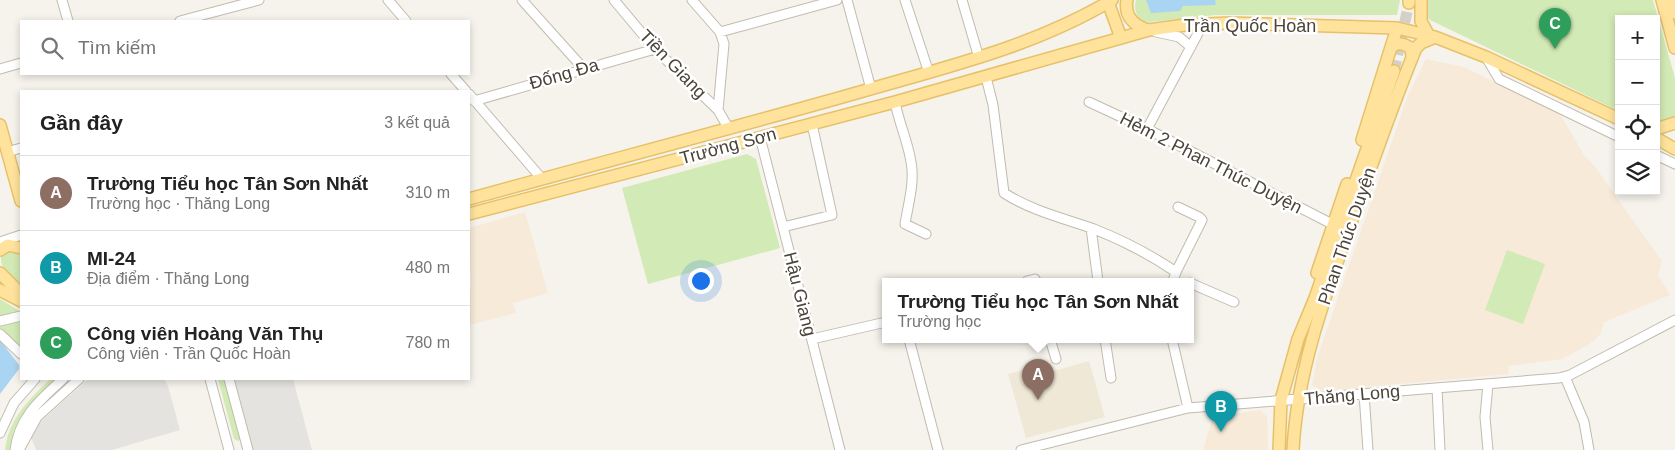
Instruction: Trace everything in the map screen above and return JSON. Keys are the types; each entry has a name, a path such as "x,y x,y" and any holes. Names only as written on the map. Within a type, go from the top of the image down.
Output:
{"main road":[{"path":"1127,0 1128,13 1133,22 1149,30"},
{"path":"1421,0 1421,21 1432,36"},
{"path":"1662,0 1675,48"},
{"path":"1671,0 1675,14"},
{"name":"Trường Sơn","path":"470,199 729,129 979,58 1039,36 1109,1"},
{"path":"1109,1 1120,38"},
{"name":"Trần Quốc Hoàn","path":"986,77 1149,30 1203,24 1397,28 1432,36 1486,57 1615,117"},
{"name":"Phan Thúc Duyện","path":"1279,450 1281,400 1298,340 1307,318 1308,300 1332,224 1354,168 1397,28"},
{"name":"Phan Thúc Duyện","path":"1293,450 1298,400 1321,310 1412,56 1418,45 1432,36"},
{"path":"1391,48 1394,45 1403,44 1411,48 1412,56"},
{"path":"1307,318 1394,71"},
{"name":"Trường Sơn","path":"470,214 986,77"},
{"path":"1660,128 1675,123"},
{"path":"0,125 20,197"},
{"path":"1660,140 1675,149"},
{"path":"0,250 12,245 20,248"},
{"path":"0,273 20,293"},
{"path":"0,290 20,300"}],"street":[{"path":"62,0 68,20"},
{"path":"183,20 242,2 259,0"},
{"path":"388,0 405,20"},
{"path":"522,0 583,68"},
{"name":"Tiền Giang","path":"614,0 655,49 718,110 729,129"},
{"path":"692,0 720,32 724,44 718,110"},
{"path":"720,32 837,0"},
{"path":"847,0 871,88"},
{"path":"905,0 929,73"},
{"path":"962,0 979,58"},
{"path":"1147,129 1203,24"},
{"path":"1149,30 1179,36 1191,47"},
{"name":"Đống Đa","path":"471,98 655,49"},
{"path":"1486,57 1500,79 1615,135"},
{"path":"0,69 20,63"},
{"path":"452,75 465,90"},
{"path":"986,77 993,105 1004,193 1049,215 1091,228 1138,249 1175,276 1202,220 1178,206"},
{"path":"471,98 542,178"},
{"path":"895,102 898,120 911,163 910,198 905,224 926,234"},
{"name":"Hẻm 2 Phan Thúc Duyện","path":"1089,102 1147,129 1332,224"},
{"path":"783,227 832,215 812,124"},
{"name":"Hậu Giang","path":"760,137 840,450"},
{"path":"8,152 20,148"},
{"path":"1660,157 1675,164"},
{"path":"1091,228 1098,278"},
{"path":"0,242 20,235"},
{"path":"1194,284 1234,302"},
{"path":"0,321 20,316"},
{"name":"Thăng Long","path":"1021,450 1188,408 1565,377 1675,320"},
{"path":"812,339 882,323"},
{"path":"0,334 20,352"},
{"path":"910,343 938,450"},
{"path":"1051,343 1056,359"},
{"path":"1106,343 1111,378"},
{"path":"1173,343 1188,408"},
{"path":"1565,377 1584,422 1589,450"},
{"path":"25,390 28,380"},
{"path":"0,433 10,410 34,380"},
{"path":"14,450 22,423 35,405 62,380"},
{"path":"19,450 37,417 78,380"},
{"path":"210,380 229,450"},
{"path":"229,380 248,450"},
{"path":"1488,384 1485,417 1488,450"},
{"path":"1437,388 1440,450"},
{"path":"1364,394 1368,450"}],"shaded area":[{"path":"1426,59 1464,67 1560,114 1584,155 1596,168 1662,261 1658,275 1670,295 1604,322 1601,334 1588,345 1562,359 1508,366 1509,374 1321,391 1312,385 1317,358 1408,95"},
{"path":"525,212 548,293 513,303 516,313 470,325 470,228"},
{"path":"1089,361 1105,417 1026,438 1008,374 1051,363 1054,371"},
{"path":"87,380 165,380 168,386 180,430 112,450 36,450 31,437 37,425"},
{"path":"227,380 293,380 312,450 246,450"},
{"path":"1260,410 1267,417 1268,450 1203,450 1213,417"}],"green space":[{"path":"1136,0 1400,0 1397,15 1215,15 1150,22 1142,20 1137,15 1135,8"},
{"path":"1425,0 1653,0 1657,15 1615,15 1615,109 1430,20 1426,16"},
{"path":"1660,25 1675,78 1675,120 1660,125"},
{"path":"747,154 756,159 780,248 648,284 622,188"},
{"path":"9,249 20,253 20,285 7,273 2,265 1,256"},
{"path":"1507,250 1545,264 1523,324 1485,310"},
{"path":"0,299 20,311 20,347 0,330"},
{"path":"49,380 57,380 20,418 15,428 10,450 5,450 15,419"},
{"path":"218,380 225,380 241,439 238,441 234,439"}],"water":[{"path":"1146,0 1215,0 1216,5 1183,6 1180,11 1151,13"},
{"path":"0,340 19,365 19,369 0,394"}],"tunnel":[{"path":"1394,71 1409,3"}],"place":[{"name":"Công viên Hoàng Văn Thụ","path":"1555,49"},
{"name":"Trường Tiểu học Tân Sơn Nhất","path":"1038,400"},
{"name":"MI-24","path":"1221,432"}]}
